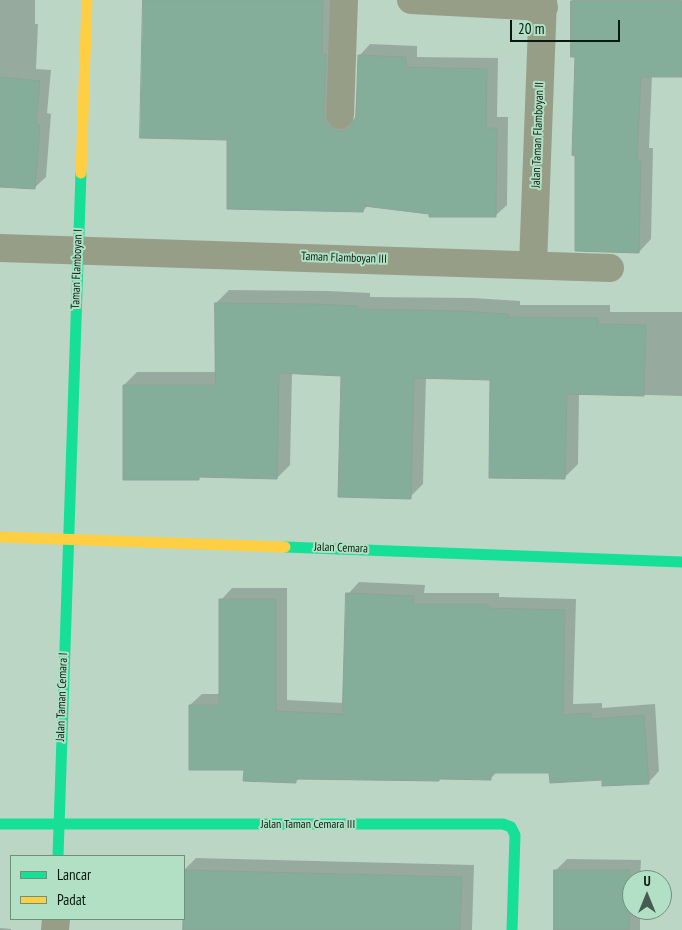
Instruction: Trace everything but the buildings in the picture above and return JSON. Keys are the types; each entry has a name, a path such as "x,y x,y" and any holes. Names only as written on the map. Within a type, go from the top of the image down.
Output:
{"street":[{"name":"Taman Flamboyan I","path":"67,538 87,0"},
{"path":"340,115 344,0"},
{"name":"Jalan Taman Flamboyan II","path":"410,0 543,3 533,264"},
{"name":"Taman Flamboyan III","path":"0,248 610,268"},
{"name":"Jalan Cemara","path":"0,537 682,562"},
{"name":"Jalan Taman Cemara I","path":"58,855 67,538"},
{"name":"Jalan Taman Cemara III","path":"0,824 503,824 511,827 515,835 512,930"}],"traffic: fast":[{"path":"58,855 81,173"},
{"path":"285,547 682,562"},
{"path":"0,824 503,824 511,827 515,835 512,930"}],"traffic: slow":[{"path":"81,173 87,0"},
{"path":"0,537 285,547"}]}
